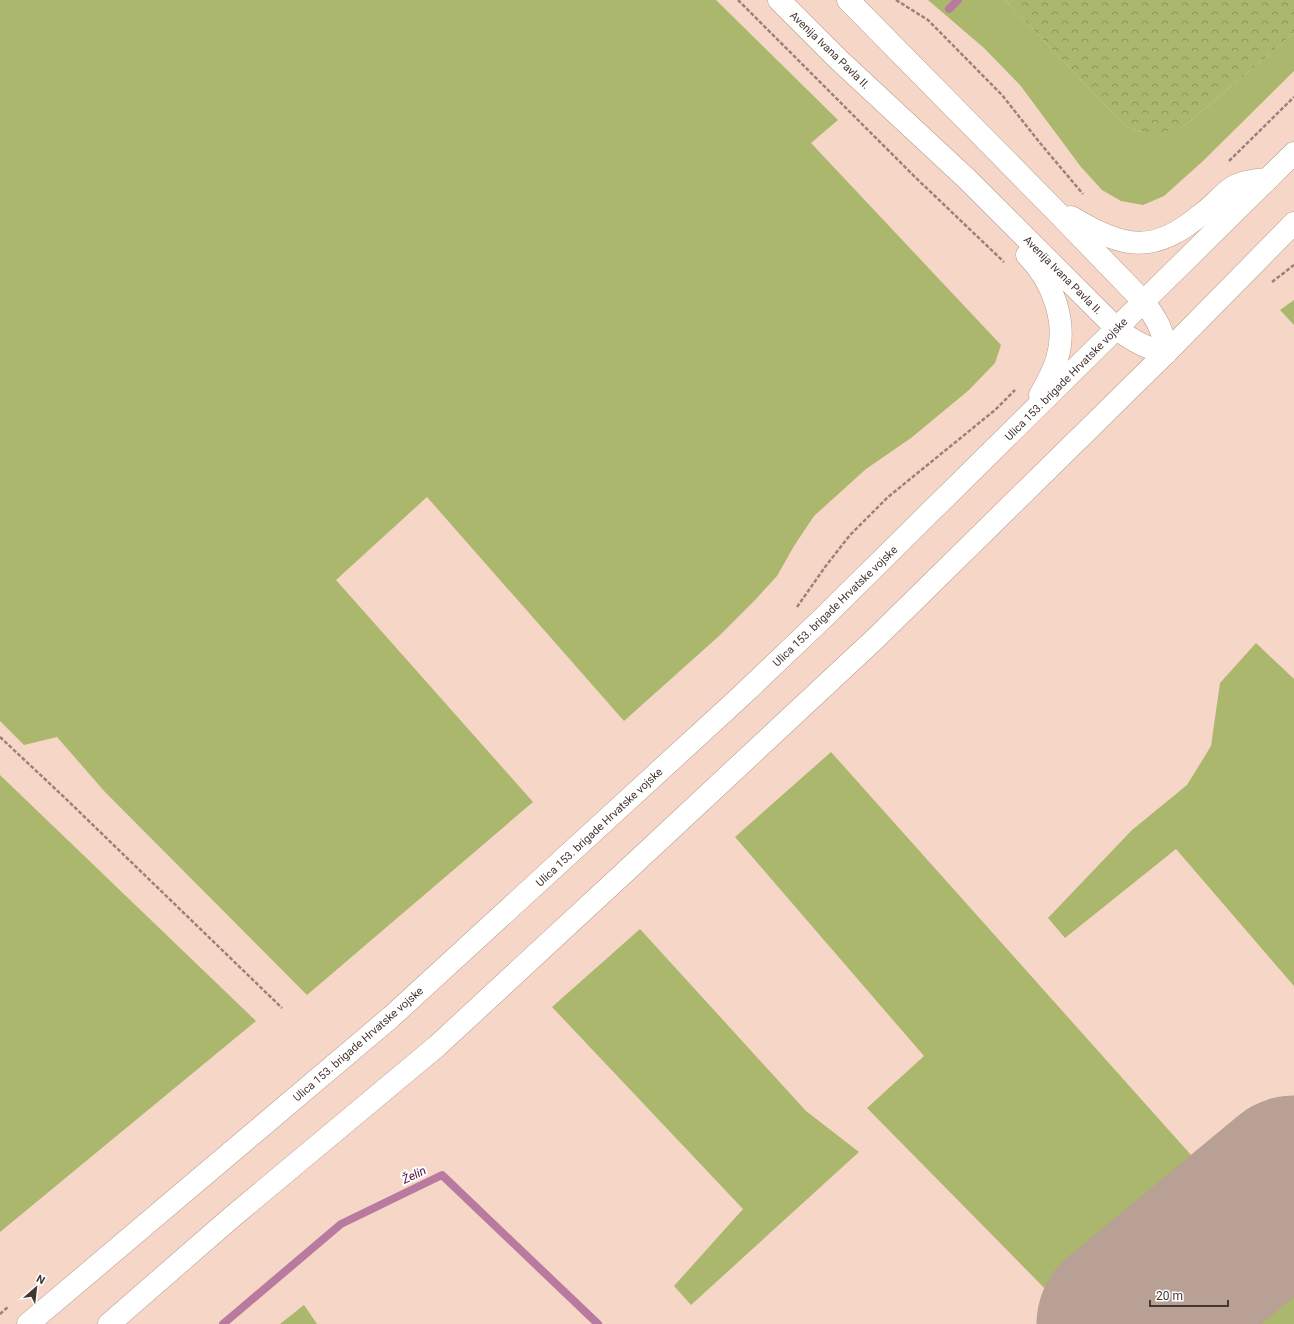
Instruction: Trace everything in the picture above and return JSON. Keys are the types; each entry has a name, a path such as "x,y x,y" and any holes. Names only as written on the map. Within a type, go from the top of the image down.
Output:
{"main road":[{"name":"Avenija Ivana Pavla II.","path":"779,0 839,60 967,179 1116,329 1140,345 1151,350 1166,353"},
{"path":"848,0 1144,302 1154,315 1162,330 1166,342 1166,353"},
{"name":"Ulica 153. brigade Hrvatske vojske","path":"28,1324 230,1154 414,996 756,682 822,619 1294,153"},
{"path":"1051,206 1114,240 1141,244 1174,235 1204,213 1233,187 1250,181 1268,178"},
{"path":"967,179 979,200 994,220 1031,259 1041,272 1054,299 1060,320 1061,334 1058,358 1052,375 1028,416"},
{"path":"109,1324 238,1212 443,1041 876,638 1166,353 1294,223"}],"path":[{"path":"738,0 915,177 1006,264"},
{"path":"896,0 928,20 1002,95 1077,188 1088,199"},
{"path":"795,610 825,567 850,535 888,498 995,410 1017,388"},
{"path":"0,737 282,1008"},
{"path":"0,1314 12,1304"}],"green space":[{"path":"0,0 716,0 838,120 811,143 1001,345 995,363 969,390 911,438 866,469 814,516 794,546 777,576 755,600 719,636 624,721 427,497 336,580 533,802 307,995 105,792 57,737 24,745 0,721"},
{"path":"928,0 1005,0 1125,126 1142,132 1183,127 1294,33 1294,71 1203,161 1164,196 1143,205 1121,201 1102,190 1081,167 1020,85 984,48"},
{"path":"1005,0 1294,0 1294,33 1183,127 1147,133 1125,126"},
{"path":"1294,300 1294,325 1280,310"},
{"path":"1256,643 1294,679 1294,986 1176,849 1065,938 1048,918 1132,830 1187,785 1211,746 1220,683"},
{"path":"831,752 1208,1174 1059,1303 867,1108 924,1056 735,837"},
{"path":"0,775 256,1021 0,1232"},
{"path":"640,929 806,1111 859,1152 691,1305 674,1286 743,1209 552,1007"},
{"path":"1273,1258 1294,1281 1294,1324 1220,1324 1207,1309"},
{"path":"304,1305 317,1324 280,1324"}],"waterway":[{"path":"949,9 958,0"},
{"name":"Želin","path":"223,1324 341,1224 442,1175 598,1324"}],"runway":[{"path":"1124,1324 1294,1183"}]}
